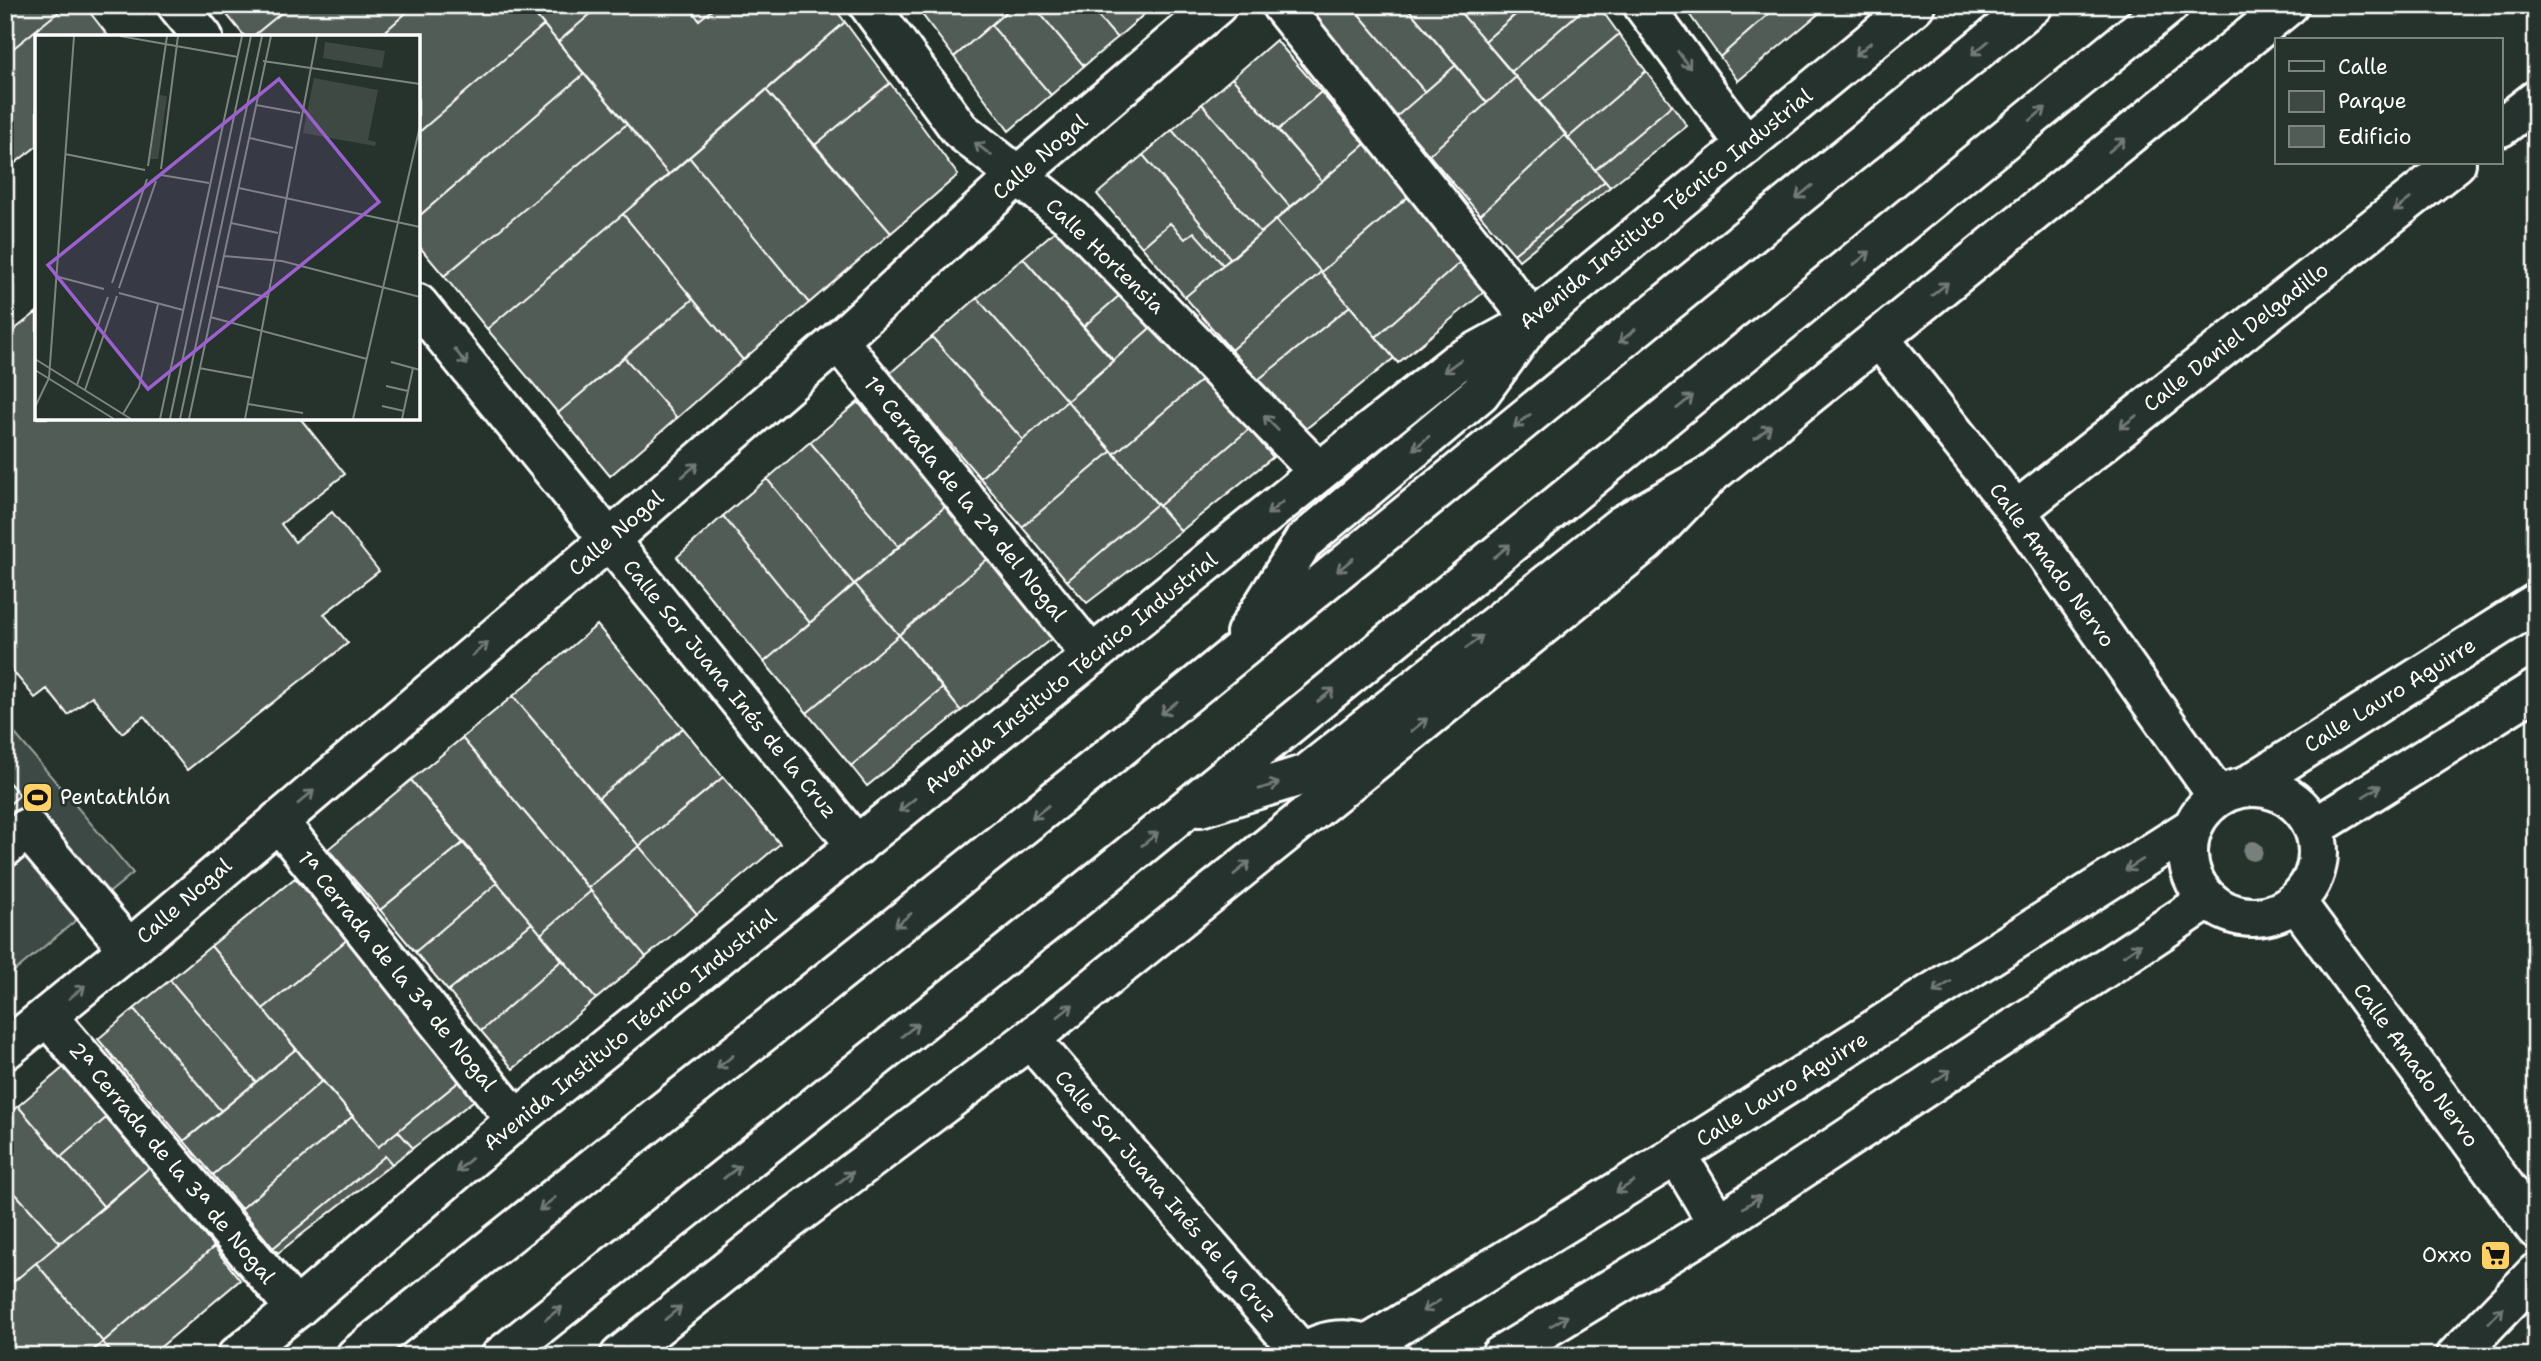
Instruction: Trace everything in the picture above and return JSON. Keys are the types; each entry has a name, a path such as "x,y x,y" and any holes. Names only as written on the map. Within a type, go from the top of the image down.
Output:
{"main road":[{"path":"177,5 201,35"},
{"name":"Calle Hortensia","path":"869,5 960,130 1074,220 1319,472"},
{"name":"Calle Nogal","path":"5,1050 129,949 609,540 838,341 1017,176 1217,5"},
{"path":"1229,659 1303,542 1480,393 1533,321 1281,5"},
{"path":"1643,5 1746,145"},
{"name":"Avenida Instituto Técnico Industrial","path":"237,1356 296,1309 516,1120 1319,472 1456,363 1533,321 1915,5"},
{"path":"356,1356 1229,659 2033,5"},
{"path":"501,1356 1181,813 2169,5"},
{"path":"620,1356 791,1219 1030,1039 1646,542 1710,475 2289,5"},
{"path":"2502,126 2536,100"},
{"name":"Calle Daniel Delgadillo","path":"2016,511 2455,164"},
{"name":"Calle Sor Juana Inés de la Cruz","path":"420,306 856,846"},
{"name":"Calle Amado Nervo","path":"1880,338 2231,792"},
{"name":"1ª Cerrada de la 2ª del Nogal","path":"838,341 1092,656"},
{"path":"1181,813 1307,774 1622,525 1710,475"},
{"name":"Calle Lauro Aguirre","path":"2231,792 2536,603"},
{"path":"2314,828 2536,689"},
{"path":"2266,788 2286,796 2303,809 2314,828 2318,848 2316,870 2309,887 2297,902 2280,912 2261,918 2223,911 2208,900 2196,884 2189,866 2188,847 2192,828 2202,810 2231,792 2266,788"},
{"name":"1ª Cerrada de la 3ª de Nogal","path":"278,821 516,1120"},
{"path":"5,846 27,828 129,949"},
{"name":"Calle Lauro Aguirre","path":"1379,1350 1677,1155 2192,828"},
{"path":"1500,1356 1718,1224 2208,900"},
{"name":"Calle Amado Nervo","path":"2297,902 2536,1229"},
{"name":"2ª Cerrada de la 3ª de Nogal","path":"47,1016 296,1309"},
{"name":"Calle Sor Juana Inés de la Cruz","path":"1030,1039 1301,1354 1318,1345 1352,1340 1379,1350"},
{"path":"1677,1155 1718,1224"},
{"path":"2456,1356 2536,1273"}],"green space":[{"name":"Pentathlón","path":"5,722 133,873 5,979"}],"building":[{"path":"5,5 67,5 5,55"},
{"path":"67,5 84,5 107,35 35,35 35,148 5,171 5,55"},
{"path":"219,5 291,5 254,35 243,35"},
{"path":"291,5 415,5 381,35 254,35"},
{"path":"415,5 527,5 544,25 420,131 420,35 381,35"},
{"path":"527,5 601,5 558,42"},
{"path":"601,5 688,5 699,20 718,5 832,5 845,22 669,175 558,42"},
{"path":"688,5 718,5 699,20"},
{"path":"915,5 1014,5 954,57"},
{"path":"1014,5 1033,5 1084,66 1051,95 991,25"},
{"path":"1033,5 1088,5 1117,38 1084,66"},
{"path":"1088,5 1147,5 1150,9 1117,38"},
{"path":"1316,5 1351,5 1425,92 1396,117 1306,14"},
{"path":"1351,5 1405,5 1456,65 1425,92"},
{"path":"1405,5 1454,5 1516,77 1487,103"},
{"path":"1454,5 1507,5 1515,15 1485,41"},
{"path":"1507,5 1526,5 1515,15"},
{"path":"1526,5 1588,5 1511,72 1485,41"},
{"path":"1588,5 1598,5 1619,34 1539,102 1511,72"},
{"path":"1682,5 1700,5 1689,14"},
{"path":"1700,5 1779,5 1720,57 1689,14"},
{"path":"1779,5 1829,5 1738,81 1720,57"},
{"path":"845,22 890,83 815,145 766,90"},
{"path":"544,25 584,74 420,215 420,131"},
{"path":"991,25 1051,95 1009,131 954,57"},
{"path":"1619,34 1646,71 1568,138 1539,102"},
{"path":"1276,40 1321,92 1278,130 1232,78"},
{"path":"1456,65 1487,103 1429,155 1396,117"},
{"path":"1646,71 1672,105 1595,170 1568,138"},
{"path":"584,74 627,124 444,276 420,247 420,215"},
{"path":"1516,77 1566,134 1480,215 1429,155"},
{"path":"1232,78 1322,181 1290,207 1202,104"},
{"path":"890,83 958,175 891,233 815,145"},
{"path":"766,90 891,233 809,303 689,157"},
{"path":"1321,92 1365,144 1322,181 1278,130"},
{"path":"1202,104 1290,207 1261,233 1172,130"},
{"path":"1672,105 1687,126 1610,187 1595,170"},
{"path":"627,124 669,175 487,329 444,276"},
{"path":"1172,130 1261,233 1231,259 1143,155"},
{"path":"1565,135 1605,181 1514,254 1480,215"},
{"path":"1365,144 1409,196 1321,272 1276,220"},
{"path":"1143,155 1231,259 1223,265 1194,232 1185,239 1170,223 1142,247 1097,194"},
{"path":"689,157 809,303 743,360 623,214"},
{"path":"1605,181 1610,187 1519,260 1514,254"},
{"path":"1409,196 1465,258 1376,337 1321,272"},
{"path":"623,214 693,299 558,413 487,329"},
{"path":"1276,220 1321,272 1231,350 1185,297"},
{"path":"1067,221 1127,289 1083,327 1023,258"},
{"path":"1170,223 1185,239 1194,232 1223,265 1185,297 1142,247"},
{"path":"1023,258 1114,361 1067,401 977,298"},
{"path":"1465,258 1490,287 1398,363 1376,337"},
{"path":"1321,272 1350,306 1258,380 1231,350"},
{"path":"1127,289 1156,323 1113,361 1083,327"},
{"path":"977,298 1067,401 1023,440 932,337"},
{"path":"693,299 743,360 677,418 624,357"},
{"path":"1350,306 1394,358 1302,432 1258,380"},
{"path":"35,314 35,420 302,420 345,474 281,524 295,542 332,512 379,571 324,614 348,643 187,770 144,716 122,733 92,696 68,715 47,689 35,698 11,669 5,673 5,337"},
{"path":"1156,323 1204,378 1114,454 1067,401"},
{"path":"932,337 1023,440 980,478 890,373"},
{"path":"624,357 677,418 610,476 558,413"},
{"path":"1204,378 1249,429 1159,506 1114,454"},
{"path":"1067,401 1112,451 1022,527 980,478"},
{"path":"858,402 947,505 899,547 810,442"},
{"path":"1249,429 1273,457 1181,531 1159,506"},
{"path":"810,442 899,547 854,584 767,479"},
{"path":"1112,451 1157,504 1067,581 1022,527"},
{"path":"767,479 854,584 810,623 723,516"},
{"path":"1157,504 1181,531 1087,603 1067,581"},
{"path":"947,505 991,556 899,635 855,584"},
{"path":"723,516 810,623 764,662 677,557"},
{"path":"991,556 1061,631 961,711 899,635"},
{"path":"855,584 899,635 807,713 764,662"},
{"path":"597,625 683,728 598,798 513,696"},
{"path":"899,635 943,688 851,766 807,713"},
{"path":"943,688 961,711 867,786 851,766"},
{"path":"513,696 639,846 588,888 462,738"},
{"path":"683,728 723,777 639,846 598,798"},
{"path":"462,738 591,891 541,934 411,780"},
{"path":"723,777 780,844 697,914 639,846"},
{"path":"5,778 20,795 5,808"},
{"path":"411,780 463,843 380,910 328,849"},
{"path":"463,843 497,883 415,952 380,910"},
{"path":"639,846 697,914 646,957 588,888"},
{"path":"295,878 348,939 263,1009 211,946"},
{"path":"497,883 532,923 448,991 415,952"},
{"path":"591,891 646,957 596,999 541,934"},
{"path":"532,923 562,960 481,1031 448,991"},
{"path":"348,939 466,1076 378,1147 263,1009"},
{"path":"211,946 296,1049 256,1082 170,980"},
{"path":"562,960 596,999 513,1069 481,1031"},
{"path":"170,980 256,1082 221,1111 134,1009"},
{"path":"134,1009 221,1111 184,1141 98,1039"},
{"path":"296,1049 322,1081 213,1175 184,1141"},
{"path":"64,1067 106,1118 61,1157 18,1106"},
{"path":"466,1076 482,1094 413,1148 398,1131"},
{"path":"322,1081 353,1116 241,1209 213,1175"},
{"path":"18,1106 104,1207 60,1243 5,1182 5,1117"},
{"path":"353,1116 378,1147 398,1131 413,1148 392,1164 385,1156 273,1248 241,1209"},
{"path":"106,1118 149,1168 104,1207 61,1157"},
{"path":"385,1156 392,1164 278,1253 273,1248"},
{"path":"149,1168 214,1247 103,1342 36,1263"},
{"path":"5,1182 60,1243 12,1283 5,1275"},
{"path":"214,1247 240,1280 150,1356 114,1356 103,1342"},
{"path":"36,1263 103,1342 87,1356 5,1356 5,1289"},
{"path":"5,1275 12,1283 5,1289"},
{"path":"103,1342 114,1356 87,1356"}],"place":[{"name":"Pentathlón","path":"37,797"},
{"name":"Oxxo","path":"2495,1255"}]}
